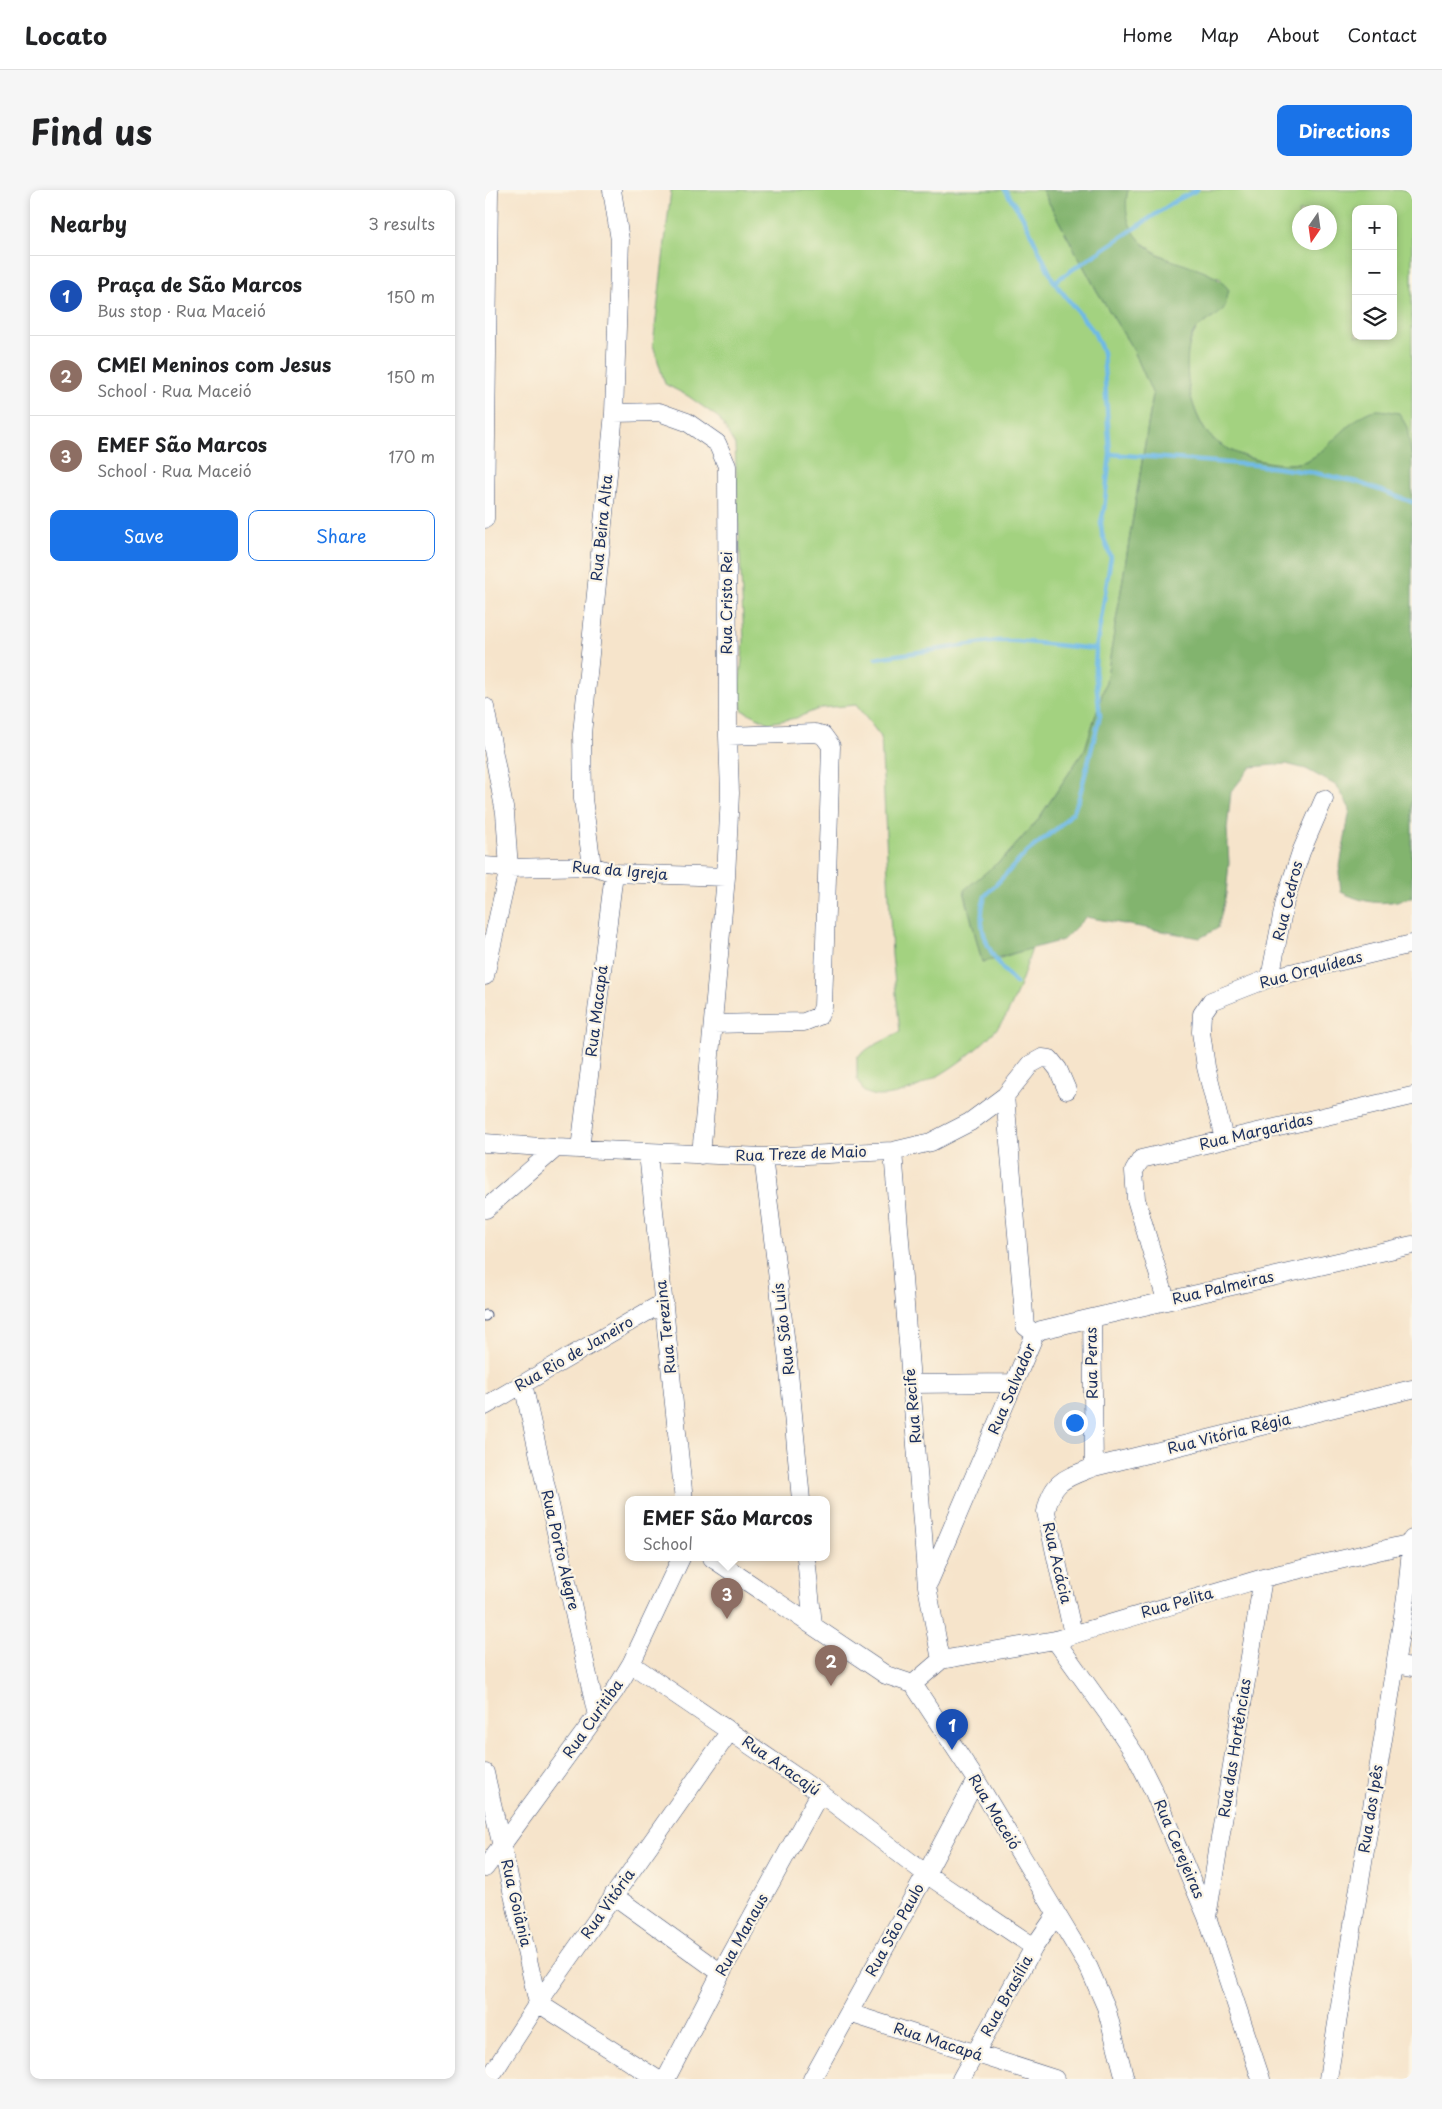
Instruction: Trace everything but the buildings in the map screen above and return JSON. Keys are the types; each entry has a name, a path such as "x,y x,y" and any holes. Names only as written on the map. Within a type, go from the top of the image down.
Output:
{"street":[{"path":"485,519 489,190"},
{"name":"Rua Beira Alta","path":"592,866 583,799 582,734 614,413 620,240 612,190"},
{"name":"Rua Cristo Rei","path":"614,413 659,412 687,422 717,443 727,466 727,736 730,793 726,877 701,1155"},
{"path":"485,707 505,812 509,868 485,976"},
{"path":"713,1024 804,1022 819,1016 823,1007 831,746 823,735 815,733 727,736"},
{"name":"Rua Cedros","path":"1270,978 1285,901 1301,852 1324,799"},
{"name":"Rua da Igreja","path":"485,866 509,868 592,866 614,873 726,877"},
{"name":"Rua Macapá","path":"579,1149 614,873"},
{"name":"Rua Orquídeas","path":"1224,1139 1206,1067 1201,1032 1202,1014 1211,1001 1270,978 1412,944"},
{"name":"Rua Treze de Maio","path":"485,1143 648,1153 763,1157 893,1151 931,1142 970,1122 1005,1096 1027,1067 1042,1058 1050,1059 1058,1069 1067,1090"},
{"name":"Rua Salvador","path":"927,1586 1035,1334 1025,1326 1005,1096"},
{"name":"Rua Margaridas","path":"1166,1300 1136,1198 1134,1171 1141,1159 1412,1096"},
{"path":"486,1209 556,1148"},
{"name":"Rua Recife","path":"893,1151 927,1586 941,1660"},
{"name":"Rua Terezina","path":"648,1153 684,1496"},
{"name":"Rua São Luís","path":"763,1157 788,1360 801,1496"},
{"name":"Rua Palmeiras","path":"1035,1334 1041,1330 1166,1300 1412,1245"},
{"name":"Rua Rio de Janeiro","path":"485,1406 664,1302"},
{"name":"Rua Peras","path":"1092,1318 1094,1467"},
{"path":"911,1384 1014,1383"},
{"name":"Rua Porto Alegre","path":"523,1384 597,1716"},
{"name":"Rua Vitória Régia","path":"1052,1492 1057,1484 1065,1478 1094,1467 1412,1389"},
{"name":"Rua Acácia","path":"1052,1492 1045,1512 1073,1634"},
{"name":"Rua Pelita","path":"941,1660 1055,1640 1263,1578 1412,1542"},
{"name":"Rua dos Ipês","path":"1328,2079 1403,1665 1412,1542"},
{"name":"Rua Curitiba","path":"485,1868 597,1716 631,1664 680,1561"},
{"path":"717,1561 885,1675 913,1684 941,1660"},
{"path":"806,1561 813,1625"},
{"name":"Rua das Hortências","path":"1207,1917 1263,1578"},
{"name":"Rua Cerejeiras","path":"1055,1640 1136,1756 1154,1792 1207,1917 1261,2079"},
{"name":"Rua Aracajú","path":"631,1664 820,1793 927,1874 1034,1948"},
{"name":"Rua Maceió","path":"913,1684 975,1780 1099,1988 1125,2079"},
{"name":"Rua Vitória","path":"489,2079 538,2003 730,1731"},
{"name":"Rua Goiânia","path":"485,1773 538,2003"},
{"name":"Rua São Paulo","path":"812,2079 927,1874 975,1780"},
{"name":"Rua Manaus","path":"666,2079 721,1973 820,1793"},
{"path":"613,1895 721,1973"},
{"name":"Rua Brasília","path":"961,2079 1034,1948 1056,1915"},
{"path":"538,2003 657,2079"},
{"name":"Rua Macapá","path":"849,2013 1055,2079"}],"green space":[{"path":"671,190 1042,190 1097,291 1134,351 1153,394 1106,682 1085,749 1037,821 1006,856 964,891 982,962 998,959 1032,947 1021,982 1006,1016 997,1029 983,1042 950,1069 912,1089 895,1094 877,1096 864,1092 857,1079 857,1057 869,1048 900,1032 892,955 881,737 856,705 821,708 796,718 769,723 742,710 739,686 744,641 735,445 719,418 688,396 665,384 653,345"},
{"path":"1042,190 1128,190 1126,204 1128,219 1141,241 1153,251 1166,258 1207,273 1219,280 1229,290 1224,308 1215,317 1199,327 1191,338 1187,367 1189,389 1195,411 1205,430 1224,447 1251,459 1281,464 1294,464 1314,457 1351,424 1369,412 1380,410 1399,413 1407,427 1412,460 1412,897 1384,903 1359,899 1341,892 1339,872 1350,809 1337,786 1306,769 1286,764 1251,767 1231,792 1227,829 1229,863 1226,894 1218,928 1200,938 1086,917 1063,940 982,962 964,890 1006,856 1037,821 1085,749 1106,682 1153,395 1134,351 1097,291"},
{"path":"1128,190 1412,190 1412,460 1410,453 1351,424 1318,454 1306,461 1295,464 1266,462 1251,458 1237,453 1213,439 1205,430 1194,406 1187,377 1187,363 1188,349 1193,336 1201,324 1213,318 1221,279 1170,260 1153,251 1139,240 1130,226 1125,210"}],"waterway":[{"path":"1005,190 1023,217 1054,282 1094,332 1103,352 1110,454 1101,522 1102,534 1111,557 1096,649 1095,670 1100,716 1079,798 1073,812 1060,826 1028,851 985,896 982,909 982,921 987,944 999,965 1016,983"},
{"path":"1054,282 1177,200 1197,190"},
{"path":"1110,454 1255,465 1315,473 1357,482 1412,502"},
{"path":"876,658 998,641 1096,649"}],"place":[{"name":"EMEF São Marcos","path":"727,1619"},
{"name":"CMEI Meninos com Jesus","path":"831,1686"},
{"name":"Praça de São Marcos","path":"952,1750"}]}
